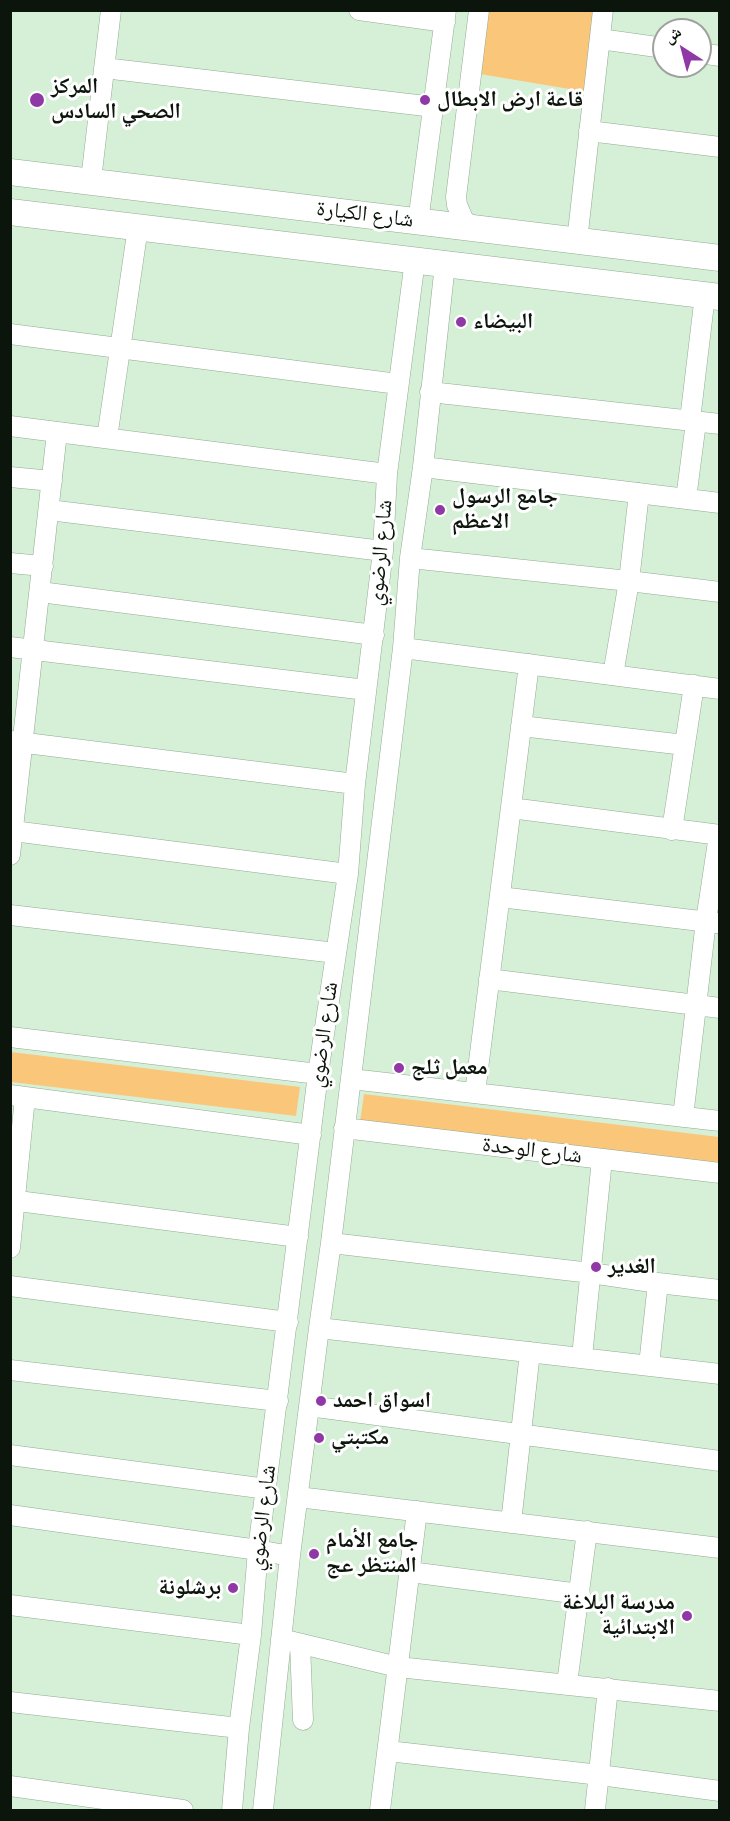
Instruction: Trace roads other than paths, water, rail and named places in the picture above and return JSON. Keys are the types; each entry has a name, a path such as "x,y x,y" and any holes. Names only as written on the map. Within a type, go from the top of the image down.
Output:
{"main road":[{"name":"شارع الكيارة","path":"10,172 720,258"},
{"path":"37,215 46,206 50,194 45,176"},
{"path":"73,219 68,209 67,198 70,188 85,180"},
{"name":"شارع الكيارة","path":"10,212 712,296"}],"street":[{"path":"85,180 104,68 111,10"},
{"path":"359,10 446,16 418,222"},
{"path":"479,10 456,197 463,219 468,225 480,230"},
{"path":"577,241 603,10"},
{"path":"600,39 652,46"},
{"path":"104,68 434,107"},
{"path":"589,131 720,147"},
{"path":"107,438 138,227"},
{"name":"شارع الرضوي","path":"232,1810 258,1550 318,1074 348,874 366,690 383,551 387,474 415,260"},
{"name":"شارع الرضوي","path":"263,1810 290,1641 290,1556 332,1243 403,648 410,558 423,467 445,264"},
{"path":"686,499 693,421 712,296"},
{"path":"10,334 398,384"},
{"path":"430,392 720,424"},
{"path":"10,426 387,474"},
{"path":"10,855 17,742 33,650 57,432"},
{"path":"423,467 720,503"},
{"path":"10,477 52,481"},
{"path":"613,675 629,581 639,493"},
{"path":"49,510 383,551"},
{"path":"410,558 720,592"},
{"path":"10,563 42,566"},
{"path":"40,592 374,635"},
{"path":"10,647 366,690"},
{"path":"403,648 720,688"},
{"path":"475,1093 529,664"},
{"path":"672,830 694,685"},
{"path":"363,722 394,725"},
{"path":"521,726 685,745"},
{"path":"17,742 356,784"},
{"path":"511,808 719,835 713,922 696,1005 683,1117"},
{"path":"13,831 348,874"},
{"path":"500,897 713,922"},
{"path":"10,915 336,952"},
{"path":"489,979 720,1008"},
{"path":"10,1037 318,1074"},
{"path":"351,1079 720,1121"},
{"path":"10,1248 18,1096 311,1135"},
{"name":"شارع الوحدة","path":"344,1128 720,1173"},
{"path":"582,1357 602,1159"},
{"path":"13,1201 298,1237"},
{"path":"332,1243 720,1290"},
{"path":"649,1365 658,1283"},
{"path":"10,1286 288,1322"},
{"path":"319,1328 720,1374"},
{"path":"511,1523 530,1352"},
{"path":"10,1370 278,1401"},
{"path":"309,1406 720,1461"},
{"path":"10,1455 267,1489"},
{"path":"298,1497 720,1548"},
{"path":"380,1810 417,1510"},
{"path":"10,1515 290,1556"},
{"path":"567,1684 587,1532"},
{"path":"410,1572 579,1594"},
{"path":"10,1605 251,1635"},
{"path":"303,1720 290,1641 398,1667 720,1701"},
{"path":"595,1810 608,1688"},
{"path":"10,1702 239,1728"},
{"path":"388,1751 720,1791"},
{"path":"10,1786 183,1810"}],"place":[{"name":"المركز الصحي السادس","path":"37,100"},
{"name":"قاعة ارض الابطال","path":"425,100"},
{"name":"البيضاء","path":"461,322"},
{"name":"جامع الرسول الاعظم","path":"440,510"},
{"name":"معمل ثلج","path":"399,1068"},
{"name":"الغدير","path":"596,1267"},
{"name":"اسواق احمد","path":"321,1401"},
{"name":"مكتبتي","path":"319,1438"},
{"name":"جامع الأمام المنتظر عج","path":"314,1554"},
{"name":"برشلونة","path":"233,1588"},
{"name":"مدرسة البلاغة الابتدائية","path":"687,1616"}]}
